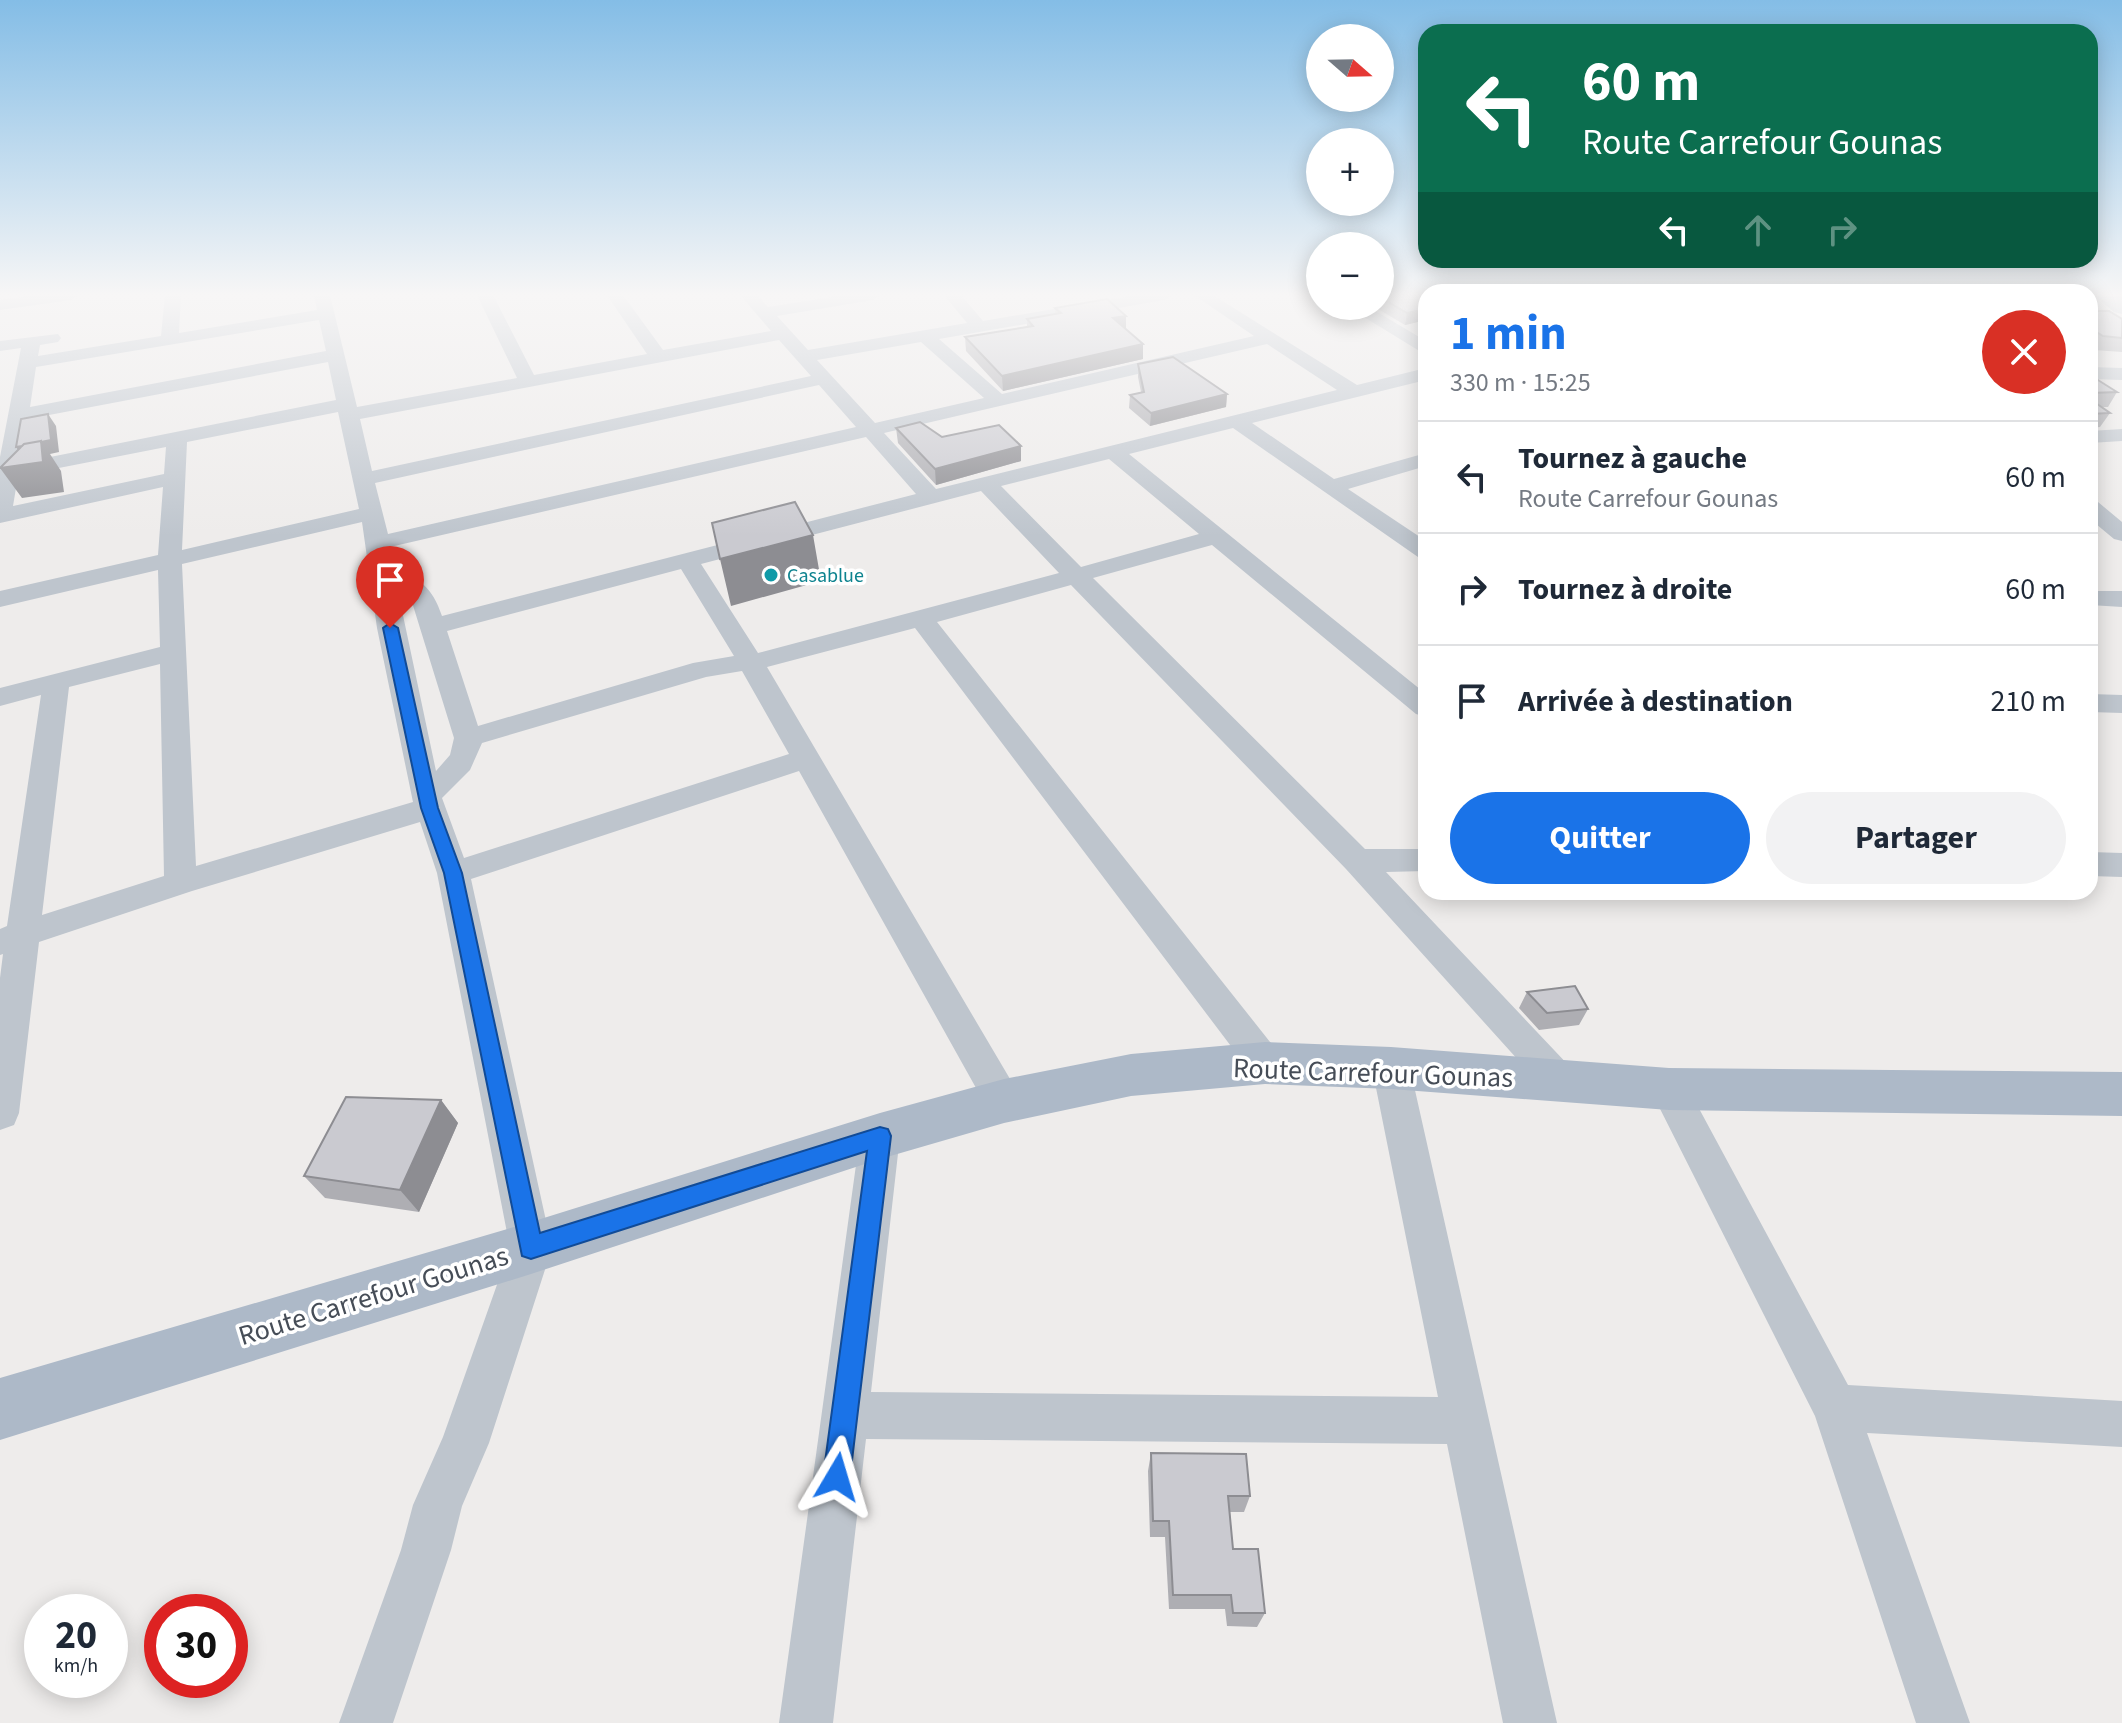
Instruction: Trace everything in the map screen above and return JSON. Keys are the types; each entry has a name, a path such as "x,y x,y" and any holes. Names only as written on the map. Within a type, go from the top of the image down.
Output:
{"main road":[{"name":"Route Carrefour Gounas","path":"0,1409 531,1248 880,1136 1004,1101 1131,1075 1265,1063 1391,1068 1669,1089 2122,1094"}],"street":[{"path":"26,375 0,516 172,479"},
{"path":"18,415 228,375"},
{"path":"340,375 372,513 403,687 428,802 453,873 531,1248 465,1443 438,1505 426,1550 366,1723"},
{"path":"525,375 528,381"},
{"path":"8,472 177,438 557,375"},
{"path":"819,375 931,497"},
{"path":"970,375 999,401"},
{"path":"380,556 872,431 1109,375"},
{"path":"1328,375 1352,391"},
{"path":"434,626 985,483 1418,376"},
{"path":"364,479 822,379"},
{"path":"1237,422 1418,547"},
{"path":"2098,436 2122,435"},
{"path":"177,438 172,479 170,561 180,883"},
{"path":"1114,453 1418,701"},
{"path":"1330,487 1418,461"},
{"path":"985,483 1357,861 1559,1080"},
{"path":"0,599 372,513"},
{"path":"2098,514 2122,534"},
{"path":"468,738 703,669 751,663 1216,537"},
{"path":"13,939 428,802 466,755 468,738 434,626 420,592 380,556"},
{"path":"687,560 751,663 1004,1101"},
{"path":"2098,598 2122,599"},
{"path":"920,617 1265,1063"},
{"path":"0,697 173,652"},
{"path":"403,687 447,674"},
{"path":"0,1113 13,939 56,683"},
{"path":"2098,703 2122,704"},
{"path":"453,873 805,759"},
{"path":"1357,861 1418,860"},
{"path":"1391,1068 1530,1723"},
{"path":"1669,1089 1835,1408 1943,1723"},
{"path":"806,1723 880,1136"},
{"path":"1835,1408 2122,1424"},
{"path":"844,1415 1467,1421"}],"building":[{"path":"1140,375 1200,375 1227,394 1151,413 1130,395 1144,392"},
{"path":"2098,380 2117,392 2098,393"},
{"path":"2098,405 2110,413 2098,414"},
{"path":"48,414 51,440 16,447 21,419"},
{"path":"920,422 942,437 999,425 1021,446 935,469 896,428"},
{"path":"41,441 43,462 0,468 24,444"},
{"path":"795,502 813,535 720,559 712,523"},
{"path":"1575,986 1588,1009 1547,1013 1527,992"},
{"path":"346,1097 441,1100 400,1190 304,1176"},
{"path":"1151,1453 1246,1454 1250,1496 1228,1496 1233,1549 1258,1549 1265,1613 1233,1613 1231,1595 1173,1595 1169,1521 1153,1521"}],"place":[{"name":"Casablue","path":"771,575"}],"route":[{"path":"390,628 430,808 453,873 531,1248 880,1136 837,1477"}]}
